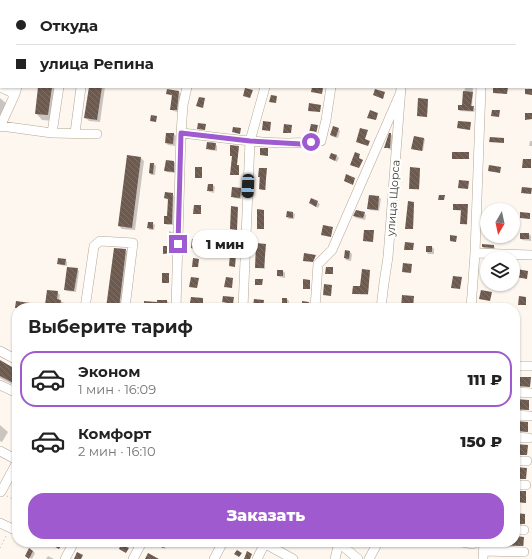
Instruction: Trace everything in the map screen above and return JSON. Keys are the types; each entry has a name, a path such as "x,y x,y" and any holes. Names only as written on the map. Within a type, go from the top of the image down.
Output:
{"street":[{"path":"4,88 16,91 0,126 52,133 97,134"},
{"path":"52,133 59,88"},
{"path":"75,133 81,88"},
{"path":"176,303 181,133 183,105 187,88"},
{"path":"243,303 250,141 265,88"},
{"path":"181,133 250,141 301,144 321,141 331,88"},
{"path":"471,303 475,253 481,88"},
{"path":"315,303 318,264 332,250 400,90"},
{"name":"улица Щорса","path":"382,303 388,257 400,90"},
{"path":"86,303 94,246 100,241 133,243 126,303"},
{"path":"475,253 532,254"},
{"path":"0,351 12,357"},
{"path":"520,366 532,366"},
{"path":"0,385 12,391"},
{"path":"520,392 532,393"},
{"path":"520,415 530,416"},
{"path":"520,437 529,438"},
{"path":"0,451 12,458"},
{"path":"520,461 527,461"},
{"path":"1,492 12,471"},
{"path":"520,485 526,485"},
{"path":"0,523 12,529"},
{"path":"65,559 71,547"},
{"path":"133,559 139,547"},
{"path":"214,559 220,547"},
{"path":"257,559 262,547"},
{"path":"271,547 293,559"},
{"path":"335,559 338,547"},
{"path":"345,547 358,559"},
{"path":"369,559 375,547"},
{"path":"484,551 524,552"}],"path":[{"path":"1,492 12,498"}],"building":[{"path":"38,88 52,88 48,115 35,114"},
{"path":"89,88 102,88 97,120 84,118"},
{"path":"245,88 253,90 250,98 243,96"},
{"path":"312,88 323,88 322,94 311,92"},
{"path":"493,88 508,88 507,94 493,93"},
{"path":"167,89 179,91 177,110 170,110 172,95 166,94"},
{"path":"375,89 385,92 383,99 373,95"},
{"path":"525,89 532,89 532,95 525,94"},
{"path":"463,91 473,92 471,106 474,106 473,111 458,110 458,105 462,105"},
{"path":"271,95 277,96 276,103 269,102"},
{"path":"199,97 205,98 203,108 196,106"},
{"path":"418,98 428,99 427,117 417,116"},
{"path":"309,103 321,105 320,112 308,111"},
{"path":"370,110 378,113 376,120 367,118"},
{"path":"492,110 500,110 499,117 491,116"},
{"path":"525,113 532,113 532,119 525,120"},
{"path":"151,115 157,116 156,122 150,121"},
{"path":"263,121 271,122 270,131 262,130"},
{"path":"458,121 471,122 470,130 457,128"},
{"path":"198,123 206,124 205,130 197,129"},
{"path":"284,124 292,125 291,133 283,133"},
{"path":"311,124 318,125 316,134 309,133"},
{"path":"333,126 339,128 336,137 330,135"},
{"path":"233,127 241,128 240,134 232,132"},
{"path":"360,128 368,130 365,139 370,141 368,146 356,142"},
{"path":"166,133 174,133 173,144 165,143"},
{"path":"389,133 391,133 390,148 384,148"},
{"path":"414,136 424,138 422,151 411,149"},
{"path":"490,137 504,138 504,143 489,142"},
{"path":"207,142 216,143 215,150 206,149"},
{"path":"230,145 239,146 237,165 239,165 239,175 230,175 232,156 230,156"},
{"path":"260,148 268,148 268,156 260,155"},
{"path":"355,152 360,154 359,158 363,160 359,168 350,165"},
{"path":"452,152 469,152 469,159 452,159"},
{"path":"331,153 337,155 335,161 329,158"},
{"path":"127,155 141,157 132,228 118,226"},
{"path":"523,159 531,159 531,168 522,168"},
{"path":"166,160 174,161 174,172 164,171"},
{"path":"150,163 154,163 153,174 149,173"},
{"path":"489,165 501,167 500,173 488,171"},
{"path":"195,167 202,167 202,178 195,178"},
{"path":"410,167 420,168 419,189 409,189"},
{"path":"259,168 267,168 265,190 259,189"},
{"path":"346,174 355,178 353,185 344,181"},
{"path":"459,180 469,181 468,189 458,188"},
{"path":"208,184 213,184 213,191 207,191"},
{"path":"232,187 241,188 240,198 231,197"},
{"path":"522,187 532,188 531,194 521,193"},
{"path":"165,192 173,193 172,224 164,224 164,216 167,216 168,199 164,198"},
{"path":"369,195 379,196 378,210 367,209"},
{"path":"439,195 445,195 444,200 438,200"},
{"path":"311,198 318,201 316,207 309,203"},
{"path":"408,201 414,202 413,229 405,229"},
{"path":"453,204 468,204 467,224 460,224 461,210 453,210"},
{"path":"194,205 201,205 201,214 193,214"},
{"path":"231,206 238,207 237,230 230,229"},
{"path":"257,209 264,210 264,229 257,229"},
{"path":"356,210 365,212 363,218 353,216"},
{"path":"287,211 293,212 293,218 286,217"},
{"path":"520,212 530,213 530,219 520,218"},
{"path":"148,222 153,222 153,229 147,228"},
{"path":"323,225 333,227 331,237 321,235"},
{"path":"364,230 374,230 373,242 363,241"},
{"path":"520,233 529,233 529,239 520,239"},
{"path":"450,235 457,236 456,242 450,241"},
{"path":"192,239 200,240 199,250 191,248"},
{"path":"230,241 237,242 235,267 229,266"},
{"path":"405,242 414,243 413,250 404,250"},
{"path":"256,243 266,244 264,268 255,268"},
{"path":"482,244 494,245 494,248 482,247"},
{"path":"163,246 171,246 171,253 163,254"},
{"path":"426,246 432,246 432,252 426,252"},
{"path":"114,248 126,249 120,303 107,303"},
{"path":"345,250 350,251 349,259 344,258"},
{"path":"304,253 316,255 313,262 303,261"},
{"path":"58,258 66,259 65,265 57,264"},
{"path":"193,258 199,259 198,267 192,267"},
{"path":"403,263 412,264 411,273 402,272"},
{"path":"67,267 78,268 74,291 64,290"},
{"path":"326,267 333,267 333,274 325,274"},
{"path":"362,269 370,270 368,294 352,294 353,286 360,286"},
{"path":"277,270 283,270 283,276 277,276"},
{"path":"520,270 528,271 527,279 520,278"},
{"path":"162,273 169,273 169,283 162,283"},
{"path":"453,276 462,277 460,289 451,288"},
{"path":"191,277 199,278 197,288 189,287"},
{"path":"226,277 233,278 232,288 224,287"},
{"path":"255,279 263,279 262,285 255,285"},
{"path":"303,279 310,280 310,289 303,289"},
{"path":"324,284 332,285 331,296 323,295"},
{"path":"47,290 58,291 57,299 61,300 61,303 45,303"},
{"path":"481,291 492,292 490,301 479,299"},
{"path":"402,295 414,296 413,303 401,303"},
{"path":"223,296 234,297 233,303 222,302"},
{"path":"519,296 526,297 526,305 520,305 520,303 518,303"},
{"path":"191,297 203,298 203,303 190,303"},
{"path":"282,298 287,298 287,303 282,303"},
{"path":"254,299 264,300 264,303 253,303"},
{"path":"157,300 167,300 167,303 144,303 144,301 157,302"},
{"path":"16,301 30,303 16,303"},
{"path":"302,301 309,302 309,303 302,303"},
{"path":"0,360 12,367 12,382 0,376"},
{"path":"520,377 531,377 530,387 520,386"},
{"path":"520,399 529,400 529,410 520,409"},
{"path":"520,421 528,422 528,432 520,431"},
{"path":"520,444 528,445 527,455 520,455"},
{"path":"520,467 527,468 526,479 520,479"},
{"path":"520,491 526,491 526,503 520,502"},
{"path":"520,514 525,514 525,524 520,524"},
{"path":"520,537 524,537 523,546 520,546"},
{"path":"120,547 129,548 126,553 119,549"},
{"path":"29,548 33,551 29,559 25,556"},
{"path":"237,550 242,553 239,557 234,554"},
{"path":"247,551 252,554 250,559 244,559"},
{"path":"77,552 83,555 81,559 74,559"},
{"path":"148,553 159,559 145,559"}],"route":[{"path":"178,244 181,133 250,141 301,144 311,142"}]}
